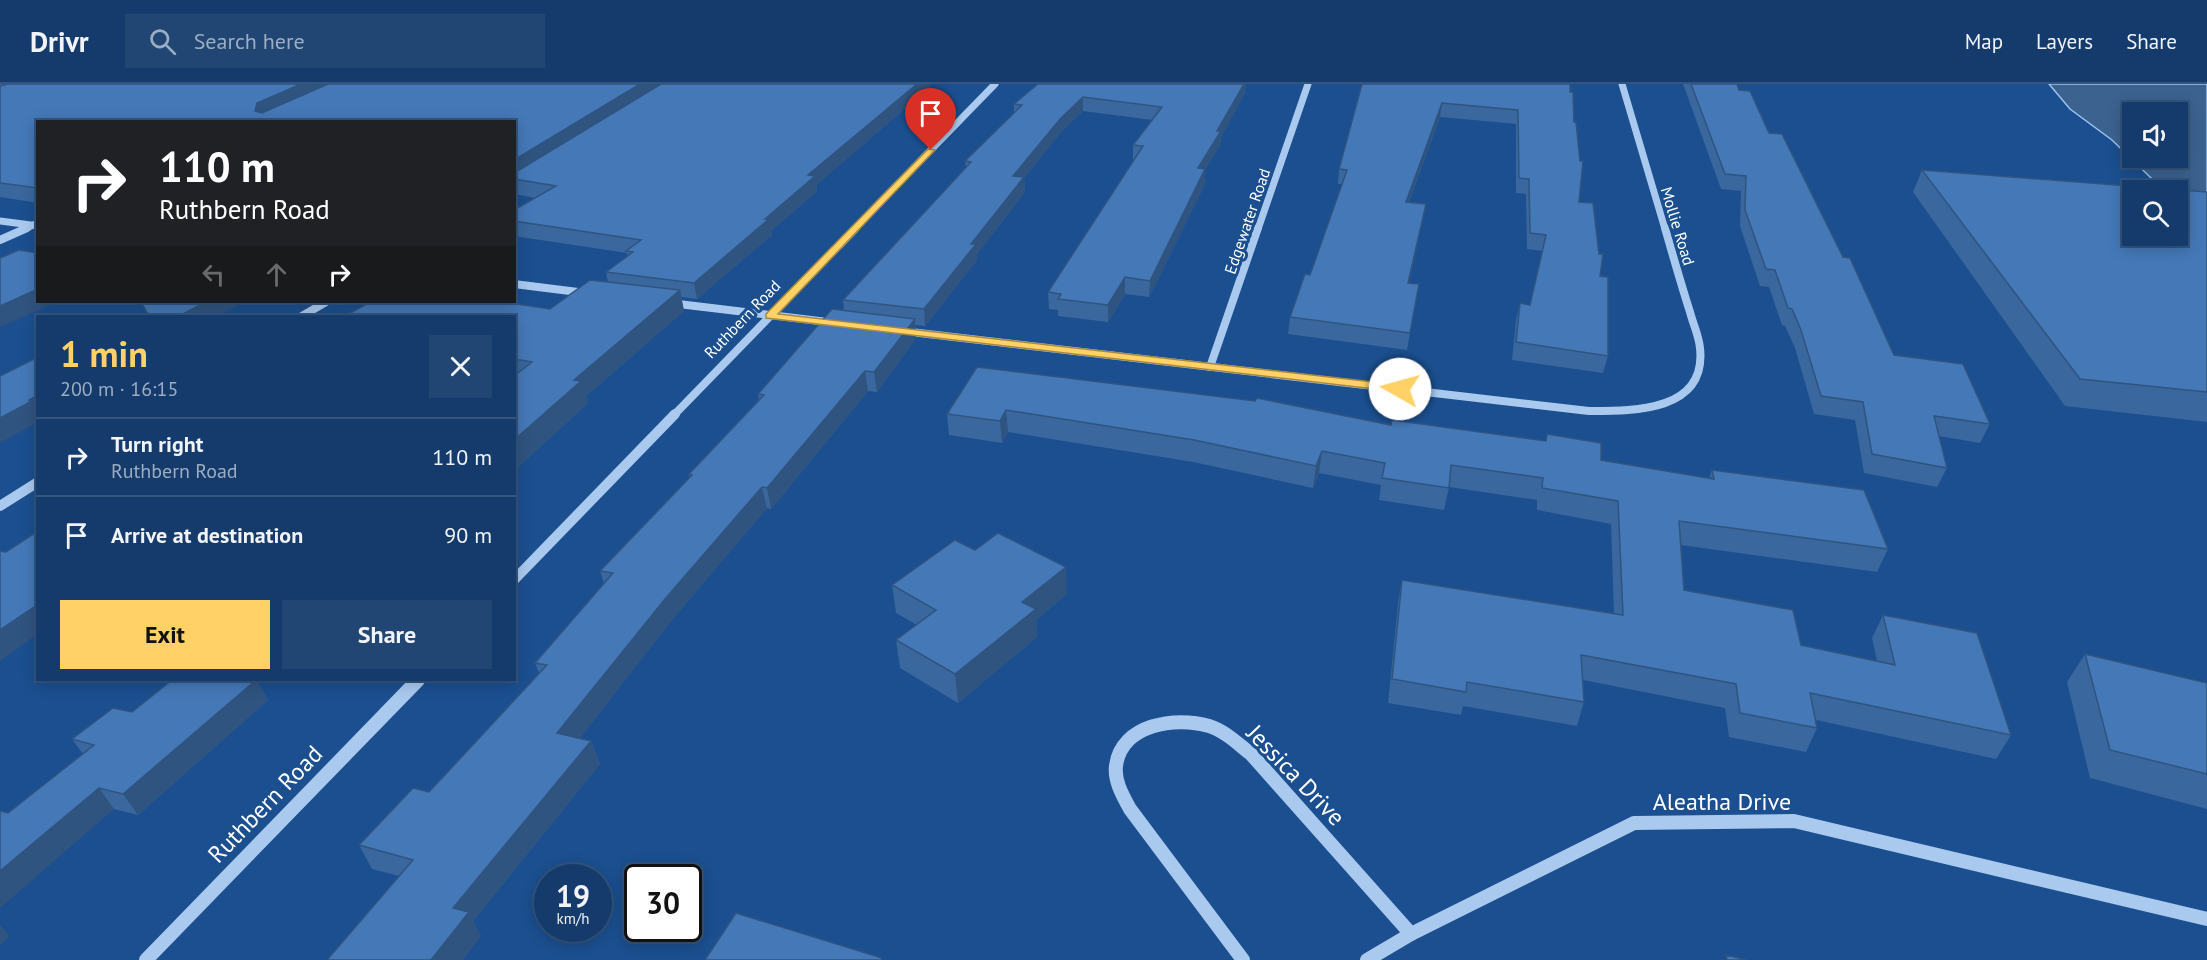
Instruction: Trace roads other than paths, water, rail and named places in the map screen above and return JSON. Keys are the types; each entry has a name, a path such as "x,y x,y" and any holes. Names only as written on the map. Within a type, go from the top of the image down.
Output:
{"street":[{"name":"Ruthbern Road","path":"516,578 995,84"},
{"name":"Edgewater Road","path":"1210,367 1308,84"},
{"name":"Mollie Road","path":"1210,367 1589,411 1623,411 1654,407 1677,399 1699,377 1702,364 1700,347 1622,84"},
{"path":"0,221 36,224"},
{"path":"0,240 36,224"},
{"path":"516,284 596,294"},
{"path":"654,302 842,324"},
{"path":"304,315 324,303"},
{"path":"889,330 1210,367"},
{"path":"0,506 36,484"},
{"name":"Ruthbern Road","path":"146,960 417,681"},
{"name":"Jessica Drive","path":"1243,960 1130,809 1117,783 1116,764 1122,747 1133,735 1148,727 1178,723 1209,726 1236,742 1251,754 1411,934"},
{"name":"Aleatha Drive","path":"1367,960 1411,934 1634,823 1794,821 2207,919"}],"water":[{"path":"2049,84 2207,84 2207,199 2188,194 2188,180 2155,180 2141,168 2188,168 2188,102 2122,102 2122,150 2070,109"}]}
